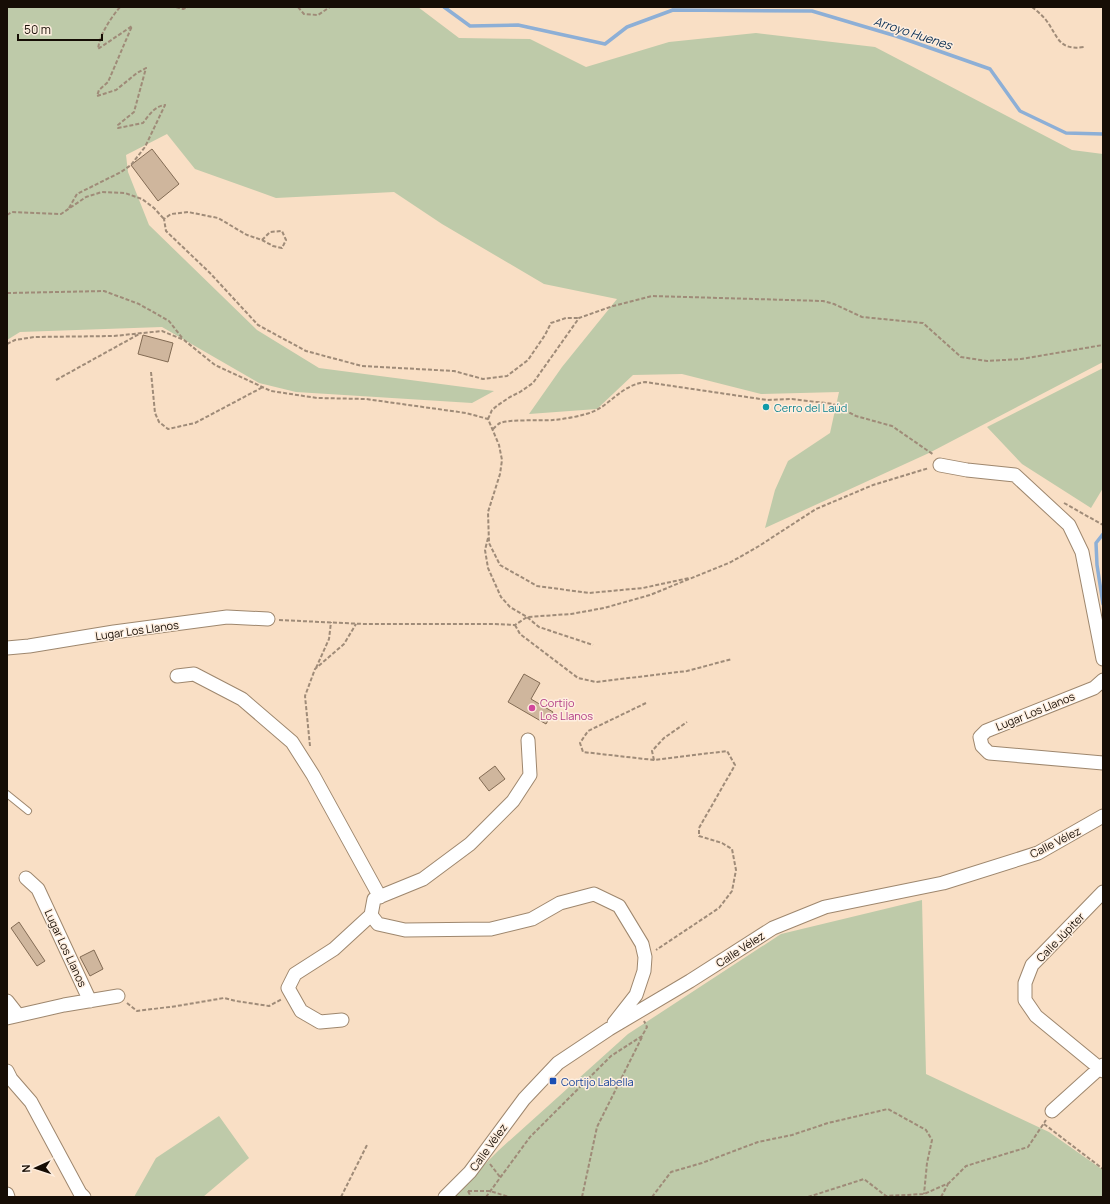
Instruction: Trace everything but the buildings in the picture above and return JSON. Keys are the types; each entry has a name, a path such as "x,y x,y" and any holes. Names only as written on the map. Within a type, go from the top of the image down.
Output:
{"street":[{"path":"940,465 966,470 1015,475 1069,525 1082,552 1103,659"},
{"name":"Lugar Los Llanos","path":"7,648 227,617 268,619"},
{"path":"177,676 194,674 242,699 292,742 313,775 380,897"},
{"name":"Lugar Los Llanos","path":"1103,680 1094,688 986,731 980,737 982,746 989,753 1103,763"},
{"path":"342,1020 320,1022 301,1011 288,988 295,974 334,949 370,915 374,899 423,879 470,844 513,801 530,775 528,740"},
{"name":"Calle Vélez","path":"445,1197 470,1172 524,1099 558,1063 609,1029 690,981 773,928 825,907 943,883 1038,853 1103,816"},
{"name":"Lugar Los Llanos","path":"26,878 38,889 90,1000"},
{"name":"Calle Júpiter","path":"1102,1068 1036,1016 1025,1000 1025,983 1032,965 1103,892"},
{"path":"370,915 378,924 405,930 491,929 532,919 560,904 594,894 619,906 642,944 645,957 644,971 636,995 609,1029"},
{"name":"Lugar Los Llanos","path":"7,1000 12,1017 90,1000 118,996"},
{"path":"1052,1111 1102,1068"},
{"path":"7,1071 10,1079 31,1102 80,1194 84,1197"}],"lane":[{"path":"7,794 28,811"}],"path":[{"path":"69,208 77,194 121,172 131,165 145,147 165,105 159,105 143,123 118,128 118,125 134,112 146,68 137,73 116,90 97,96 99,90 108,82 132,26 98,50 99,40 114,14 120,7"},
{"path":"176,7 183,9 188,7"},
{"path":"298,7 304,14 318,15 330,7"},
{"path":"1032,7 1046,20 1058,40 1066,46 1077,48 1084,47"},
{"path":"7,214 12,212 61,214 86,197 102,192 125,193 142,199 154,208 164,219 166,231 210,274 258,325 306,351 362,366 454,371 483,379 507,376 528,360 545,335 551,323 566,318 579,318 614,306 652,296 823,301 834,304 862,317 923,323 961,357 987,361 1020,359 1103,345"},
{"path":"164,219 171,214 188,212 218,218 247,235 262,240 273,246 282,248 286,240 282,231 270,232 262,240"},
{"path":"7,293 104,291 139,304 169,321 184,340 214,366 271,391 317,398 366,398 466,413 488,419 500,445 502,460 500,474 488,512 489,543 500,565 537,586 589,593 644,588 697,576"},
{"path":"488,419 492,410 498,405 510,396 520,392 533,382 579,318"},
{"path":"7,344 15,340 34,337 114,336 162,331 184,340"},
{"path":"56,380 142,333"},
{"path":"151,372 155,413 159,422 168,429 195,423 263,387"},
{"path":"268,619 356,624 515,625 527,617 572,614 604,608 650,595 731,562 759,546 816,509 873,485 940,465 939,459 892,426 856,416 832,404 792,399 767,400 645,382 636,383 622,390 598,410 586,414 555,420 501,423 493,429"},
{"path":"489,534 485,550 488,568 501,597 510,607 539,626 593,645"},
{"path":"310,752 305,696 315,669 329,639 331,622"},
{"path":"315,669 344,644 356,624"},
{"path":"515,625 520,634 578,678 596,682 687,671 732,659"},
{"path":"645,957 720,908 732,891 736,870 732,849 722,843 699,836 699,828 735,765 727,750 654,760 583,752 580,743 588,731 646,703"},
{"path":"654,760 652,751 664,738 687,722"},
{"path":"118,996 137,1011 224,998 269,1006 287,997 288,988"},
{"path":"582,1197 597,1127 647,1027 639,1011"},
{"path":"486,1197 530,1137 611,1056 642,1036"},
{"path":"652,1197 671,1172 702,1163 758,1142 792,1135 828,1123 888,1110 926,1130 932,1140 927,1163 924,1194"},
{"path":"941,1197 949,1183 966,1166 1028,1147 1052,1111"},
{"path":"1044,1124 1103,1169"},
{"path":"341,1197 367,1145"},
{"path":"482,1154 500,1177"},
{"path":"808,1197 864,1180 886,1196 924,1194 949,1183"},
{"path":"468,1191 490,1191 509,1197"}],"green space":[{"path":"7,7 418,7 459,38 530,39 586,67 669,42 756,33 875,47 1072,150 1103,154 1103,362 929,453 765,528 775,490 788,461 830,433 839,392 761,394 682,374 633,375 597,409 529,414 562,367 617,299 544,284 442,224 394,192 276,198 195,169 167,134 126,155 128,172 149,225 257,330 319,368 494,391 472,403 296,392 259,383 162,327 20,332 7,340"},
{"path":"1103,368 1103,488 1091,508 1022,464 987,427"},
{"path":"922,900 926,1074 1049,1132 1103,1170 1103,1197 452,1197 499,1150 628,1034 781,934"},
{"path":"219,1116 249,1158 203,1197 134,1197 156,1158"}],"waterway":[{"name":"Arroyo Huenes","path":"444,7 470,26 518,25 605,44 627,27 673,10 812,11 896,36 990,69 1020,111 1066,133 1103,134"},
{"path":"1103,534 1096,543 1097,565 1103,604"}],"place":[{"name":"Cerro del Laúd","path":"766,407"},
{"name":"Cortijo Los Llanos","path":"532,708"},
{"name":"Cortijo Labella","path":"553,1081"}]}
